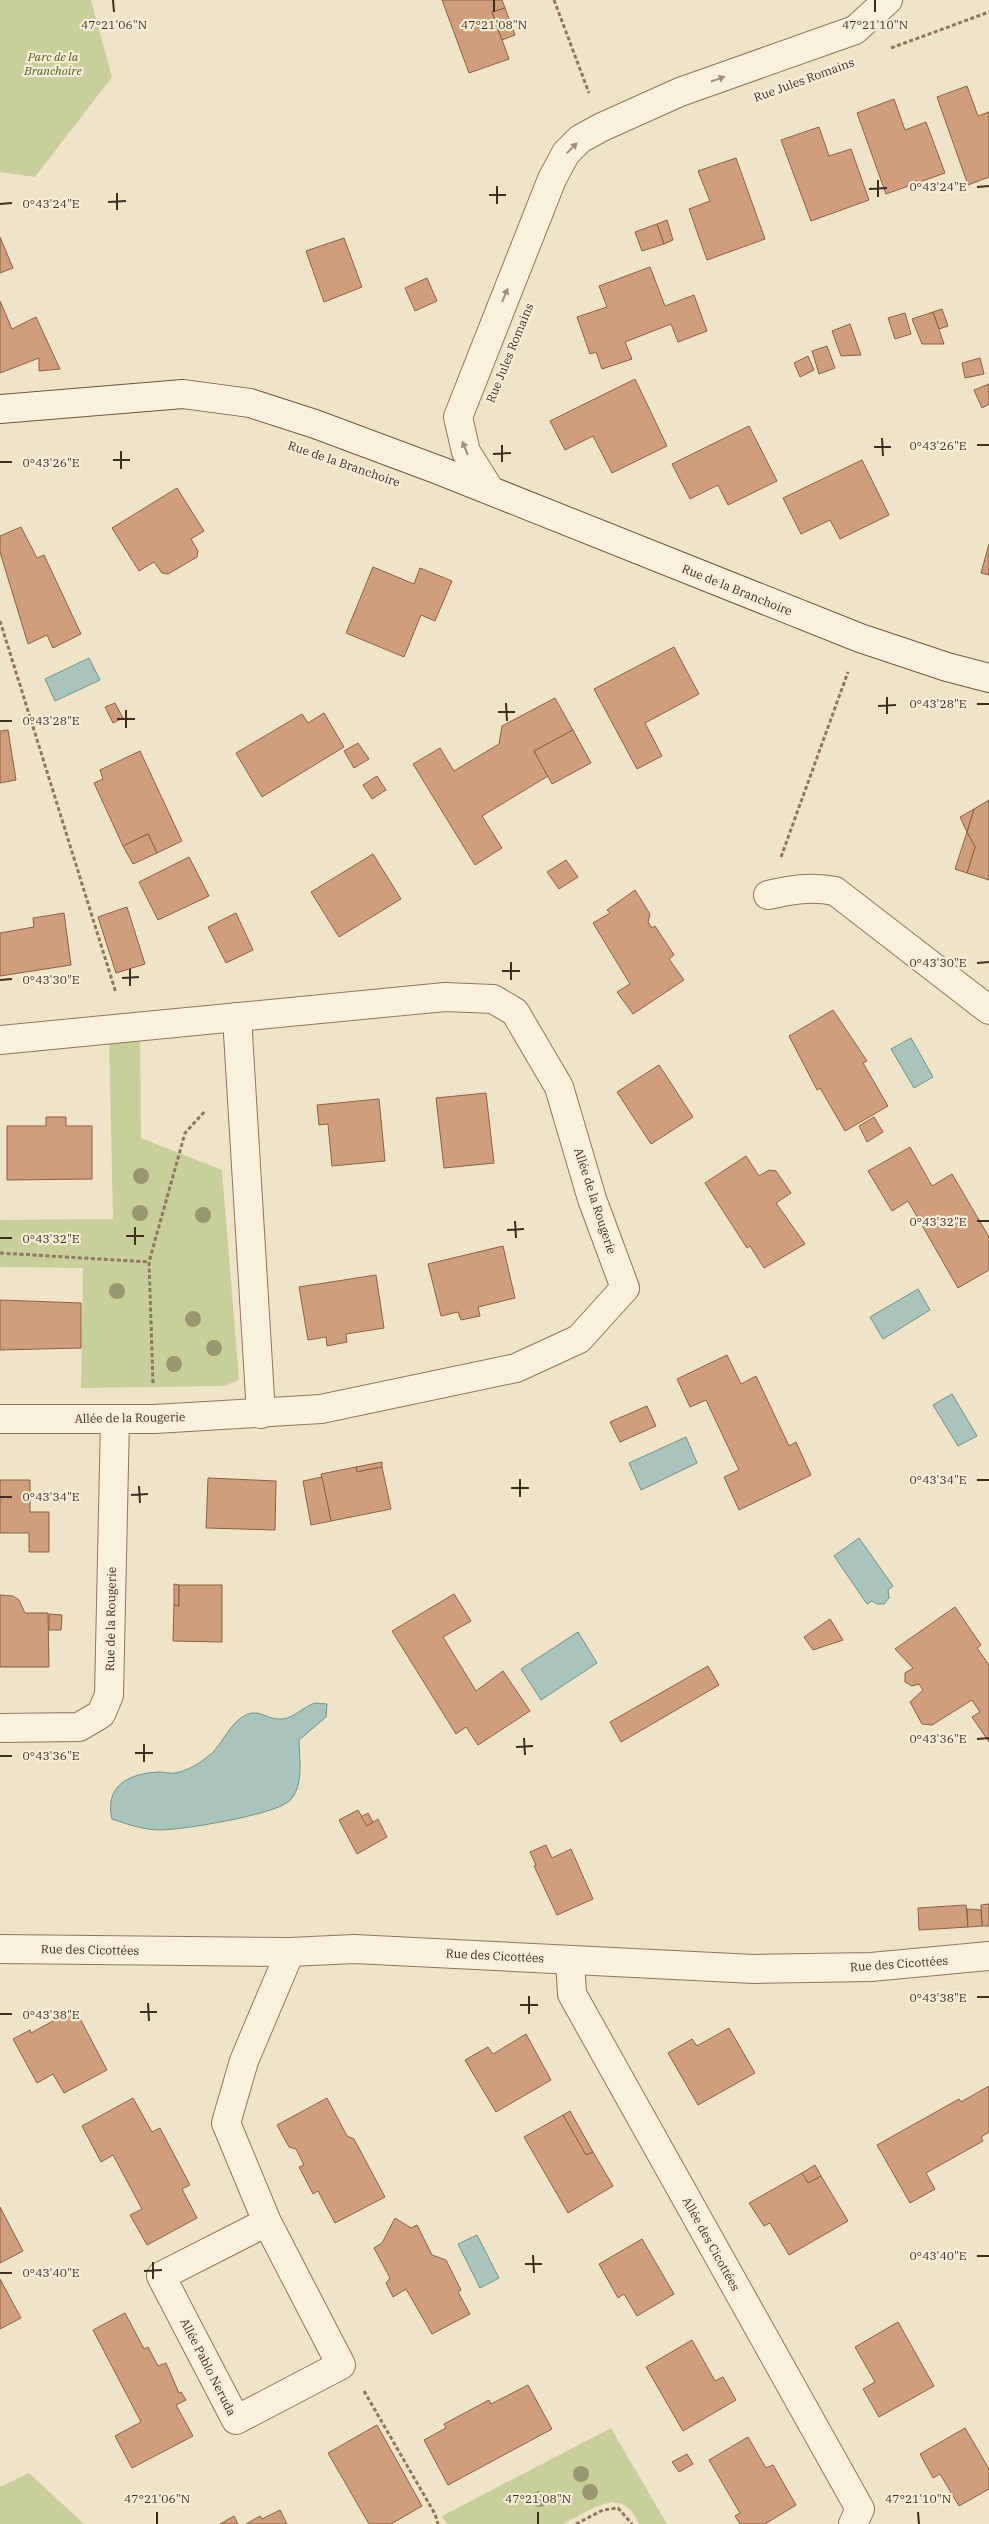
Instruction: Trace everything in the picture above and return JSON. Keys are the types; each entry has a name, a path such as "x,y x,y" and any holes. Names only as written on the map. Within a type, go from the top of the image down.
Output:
{"street":[{"name":"Rue Jules Romains","path":"490,490 466,452 458,417 552,179 566,153 580,139 602,127 680,92 855,30 888,0"},
{"name":"Rue de la Branchoire","path":"0,409 183,394 250,403 324,427 490,490 860,638 930,662 989,678"},
{"path":"768,895 802,888 818,887 835,891 989,1010"},
{"name":"Allée de la Rougerie","path":"0,1040 445,997 493,999 515,1012 559,1087 592,1199 624,1288 579,1339 516,1368 321,1409 155,1419 0,1419"},
{"path":"238,1018 261,1414"},
{"name":"Rue de la Rougerie","path":"0,1728 78,1727 101,1714 109,1695 115,1419"},
{"name":"Rue des Cicottées","path":"0,1949 290,1952 354,1949 754,1970 871,1968 989,1956"},
{"path":"290,1952 244,2061 226,2123 267,2222 341,2366"},
{"name":"Allée des Cicottées","path":"570,1960 572,1994 860,2509 853,2524"},
{"name":"Allée Pablo Neruda","path":"267,2222 162,2276 236,2420 341,2366"}],"path":[{"path":"554,0 602,127"},
{"path":"887,50 989,12"},
{"path":"0,621 127,1028"},
{"path":"768,895 860,638"},
{"path":"155,1419 149,1262 185,1133 240,1072"},
{"path":"0,1253 149,1262"},
{"path":"341,2366 359,2382 435,2514 438,2524"},
{"path":"576,2524 603,2510 618,2508 632,2524"}],"green space":[{"name":"Parc de la Branchoire","path":"0,0 91,0 112,77 35,177 0,172"},
{"path":"140,1031 141,1138 222,1170 239,1380 224,1386 81,1388 83,1268 0,1267 0,1220 113,1219 109,1038"},
{"path":"611,2428 667,2524 639,2524 631,2510 622,2504 611,2502 595,2507 563,2524 447,2524 442,2516"},
{"path":"29,2473 84,2524 0,2524 0,2487"}],"water":[{"path":"89,658 100,680 55,701 45,679"},
{"path":"911,1038 933,1077 914,1088 891,1049"},
{"path":"918,1289 930,1310 883,1339 870,1317"},
{"path":"952,1394 977,1436 958,1446 933,1405"},
{"path":"686,1437 697,1463 641,1490 629,1463"},
{"path":"859,1538 893,1586 888,1590 889,1598 884,1604 877,1604 872,1601 867,1604 834,1556"},
{"path":"578,1632 597,1663 541,1700 521,1669"},
{"path":"315,1703 327,1704 326,1717 299,1740 299,1781 297,1789 288,1802 279,1807 246,1817 206,1825 171,1829 147,1829 112,1819 112,1797 116,1789 130,1778 149,1773 175,1773 203,1761 217,1748 235,1723 248,1714 255,1713 282,1719 292,1716"},
{"path":"477,2235 499,2278 480,2288 458,2244"}],"building":[{"path":"442,0 502,0 505,8 492,12 509,59 469,73"},
{"path":"505,8 515,35 502,40 492,12"},
{"path":"967,86 978,116 989,112 989,177 968,185 937,97"},
{"path":"894,99 905,130 926,122 945,173 886,194 857,113"},
{"path":"819,127 829,156 851,149 869,200 811,221 781,140"},
{"path":"736,158 765,239 707,260 689,209 710,201 698,171"},
{"path":"667,220 673,240 664,244 657,224"},
{"path":"657,224 664,244 642,251 635,232"},
{"path":"0,237 13,268 0,273"},
{"path":"344,238 362,287 324,302 306,251"},
{"path":"650,267 665,306 694,295 707,331 678,342 671,324 625,342 632,359 602,369 596,352 590,354 577,317 607,307 599,286"},
{"path":"427,278 437,301 415,311 405,288"},
{"path":"0,301 12,329 36,317 60,369 39,371 39,358 0,373"},
{"path":"942,309 948,326 939,329 933,312"},
{"path":"933,312 944,344 922,344 912,319"},
{"path":"905,313 911,334 895,339 888,318"},
{"path":"850,324 861,355 841,356 832,331"},
{"path":"827,346 835,368 819,374 812,351"},
{"path":"808,356 814,370 800,377 794,363"},
{"path":"980,358 984,374 965,378 962,363"},
{"path":"635,379 667,446 612,473 593,436 565,450 550,421"},
{"path":"989,384 989,404 982,408 974,390"},
{"path":"749,426 777,481 728,505 718,485 690,499 672,464"},
{"path":"862,460 889,515 840,539 830,520 801,534 783,498"},
{"path":"177,488 204,531 191,539 198,551 197,557 168,574 162,573 154,562 139,571 112,528"},
{"path":"21,527 37,558 44,555 81,634 53,648 47,635 28,644 0,552 0,536"},
{"path":"989,544 989,575 981,573"},
{"path":"373,567 414,584 420,568 452,581 435,621 421,615 404,657 346,633"},
{"path":"674,647 699,694 645,723 662,756 637,769 594,689"},
{"path":"555,698 573,730 534,751 548,776 482,816 502,848 475,865 413,764 440,748 454,771 499,744 502,726"},
{"path":"115,703 123,718 113,723 105,707"},
{"path":"324,713 344,747 262,797 236,753 302,714 308,723"},
{"path":"8,730 16,780 0,783 0,731"},
{"path":"573,730 591,763 552,784 534,751"},
{"path":"358,743 369,759 354,768 344,751"},
{"path":"140,751 182,841 157,853 148,834 123,846 94,783 103,779 100,770"},
{"path":"377,776 386,790 372,799 363,785"},
{"path":"989,800 989,880 967,873 975,847 967,832 974,809"},
{"path":"974,809 967,832 960,817"},
{"path":"967,832 975,847 967,873 955,869"},
{"path":"148,834 157,853 133,864 123,846"},
{"path":"373,854 401,899 339,937 311,892"},
{"path":"189,857 209,896 158,920 139,882"},
{"path":"566,860 578,877 559,889 547,872"},
{"path":"635,890 650,914 648,922 652,928 655,926 674,955 669,959 684,980 633,1014 617,992 630,984 593,923 610,913 607,910"},
{"path":"127,907 145,964 116,973 98,917"},
{"path":"64,913 71,965 0,976 0,933 34,927 33,918"},
{"path":"236,913 253,950 226,963 208,927"},
{"path":"833,1010 867,1061 863,1063 888,1106 845,1131 820,1088 817,1090 789,1036"},
{"path":"659,1065 693,1117 651,1144 617,1092"},
{"path":"486,1093 494,1163 444,1168 436,1098"},
{"path":"379,1099 385,1161 332,1166 328,1124 319,1125 317,1105"},
{"path":"46,1117 66,1117 66,1126 92,1126 92,1179 7,1180 7,1126 46,1126"},
{"path":"874,1117 883,1132 867,1142 859,1126"},
{"path":"910,1147 932,1186 952,1174 989,1237 989,1270 958,1288 908,1201 892,1211 868,1171"},
{"path":"746,1156 759,1176 769,1170 776,1171 791,1193 776,1203 805,1244 764,1268 750,1246 747,1248 705,1183"},
{"path":"503,1246 515,1298 478,1307 480,1316 461,1320 458,1312 441,1316 428,1264"},
{"path":"376,1275 384,1328 346,1334 347,1342 327,1346 326,1337 308,1340 299,1287"},
{"path":"0,1300 81,1303 81,1348 0,1350"},
{"path":"727,1355 741,1384 756,1376 789,1446 796,1442 811,1475 739,1510 724,1477 739,1470 706,1400 690,1407 677,1379"},
{"path":"647,1406 656,1426 620,1442 610,1422"},
{"path":"382,1462 382,1467 357,1472 356,1467"},
{"path":"356,1467 357,1472 382,1467 391,1509 331,1521 321,1474"},
{"path":"322,1477 331,1521 311,1525 303,1481"},
{"path":"208,1478 276,1481 275,1530 206,1528"},
{"path":"0,1480 30,1480 30,1512 49,1512 49,1552 29,1552 29,1533 0,1533"},
{"path":"174,1584 179,1585 179,1606 174,1605"},
{"path":"179,1585 222,1585 222,1642 173,1641 174,1605 179,1606"},
{"path":"454,1594 471,1621 443,1637 476,1691 503,1671 530,1711 478,1745 466,1727 456,1734 392,1631"},
{"path":"0,1595 13,1596 19,1600 25,1613 48,1613 49,1667 0,1667"},
{"path":"955,1607 981,1645 977,1648 989,1665 989,1742 972,1717 980,1712 972,1700 932,1725 922,1724 910,1702 923,1690 919,1684 912,1686 905,1682 905,1673 913,1668 895,1649"},
{"path":"49,1614 62,1615 61,1630 49,1630"},
{"path":"830,1619 843,1640 813,1650 804,1637"},
{"path":"708,1666 719,1685 621,1742 610,1722"},
{"path":"358,1810 367,1826 378,1819 387,1837 357,1854 339,1820"},
{"path":"368,1813 373,1822 367,1826 361,1817"},
{"path":"546,1845 552,1858 571,1849 593,1899 557,1915 534,1866 536,1865 530,1852"},
{"path":"989,1904 989,1926 982,1926 981,1905"},
{"path":"966,1905 968,1927 919,1930 918,1908"},
{"path":"967,1909 981,1910 982,1926 968,1927"},
{"path":"75,2009 107,2070 64,2093 53,2074 37,2083 13,2039 30,2030 31,2033"},
{"path":"729,2028 755,2073 698,2105 668,2053 692,2039 697,2046"},
{"path":"526,2034 551,2080 496,2112 465,2060 488,2047 493,2054"},
{"path":"989,2086 989,2132 981,2137 983,2141 926,2173 935,2189 910,2203 877,2145 959,2099 961,2102"},
{"path":"133,2098 152,2132 160,2128 190,2185 182,2189 197,2218 147,2245 130,2215 142,2209 113,2155 101,2162 82,2126"},
{"path":"327,2098 347,2136 354,2139 385,2197 335,2223 318,2191 313,2194 299,2167 304,2165 296,2149 289,2147 277,2125"},
{"path":"570,2111 593,2152 586,2155 563,2115"},
{"path":"563,2115 586,2155 593,2152 613,2186 568,2213 524,2137"},
{"path":"815,2165 821,2176 808,2183 802,2173"},
{"path":"802,2173 808,2183 821,2176 848,2221 789,2255 770,2223 764,2226 749,2203"},
{"path":"0,2207 23,2251 0,2263"},
{"path":"395,2218 411,2228 417,2225 432,2255 446,2260 461,2290 458,2292 470,2314 432,2334 406,2289 393,2297 386,2283 390,2278 374,2248 382,2243"},
{"path":"642,2239 674,2294 637,2316 624,2294 618,2298 599,2264"},
{"path":"0,2279 21,2318 0,2329"},
{"path":"125,2313 144,2349 148,2347 158,2366 166,2363 179,2393 181,2392 186,2400 176,2405 193,2436 132,2468 115,2436 141,2422 93,2330"},
{"path":"898,2322 934,2386 879,2417 863,2389 875,2382 855,2347"},
{"path":"692,2340 715,2381 723,2377 736,2400 683,2431 646,2367"},
{"path":"528,2385 552,2429 448,2485 424,2440 446,2428 444,2424 489,2400 491,2404"},
{"path":"377,2425 422,2506 391,2524 369,2524 328,2453"},
{"path":"965,2428 989,2469 989,2489 959,2506 940,2474 933,2478 920,2454"},
{"path":"748,2437 766,2468 773,2465 796,2505 765,2524 740,2524 735,2516 740,2513 709,2460"},
{"path":"687,2454 693,2464 679,2472 672,2462"},
{"path":"280,2510 287,2524 246,2524 260,2516 262,2519"},
{"path":"234,2516 238,2524 220,2524"}]}
